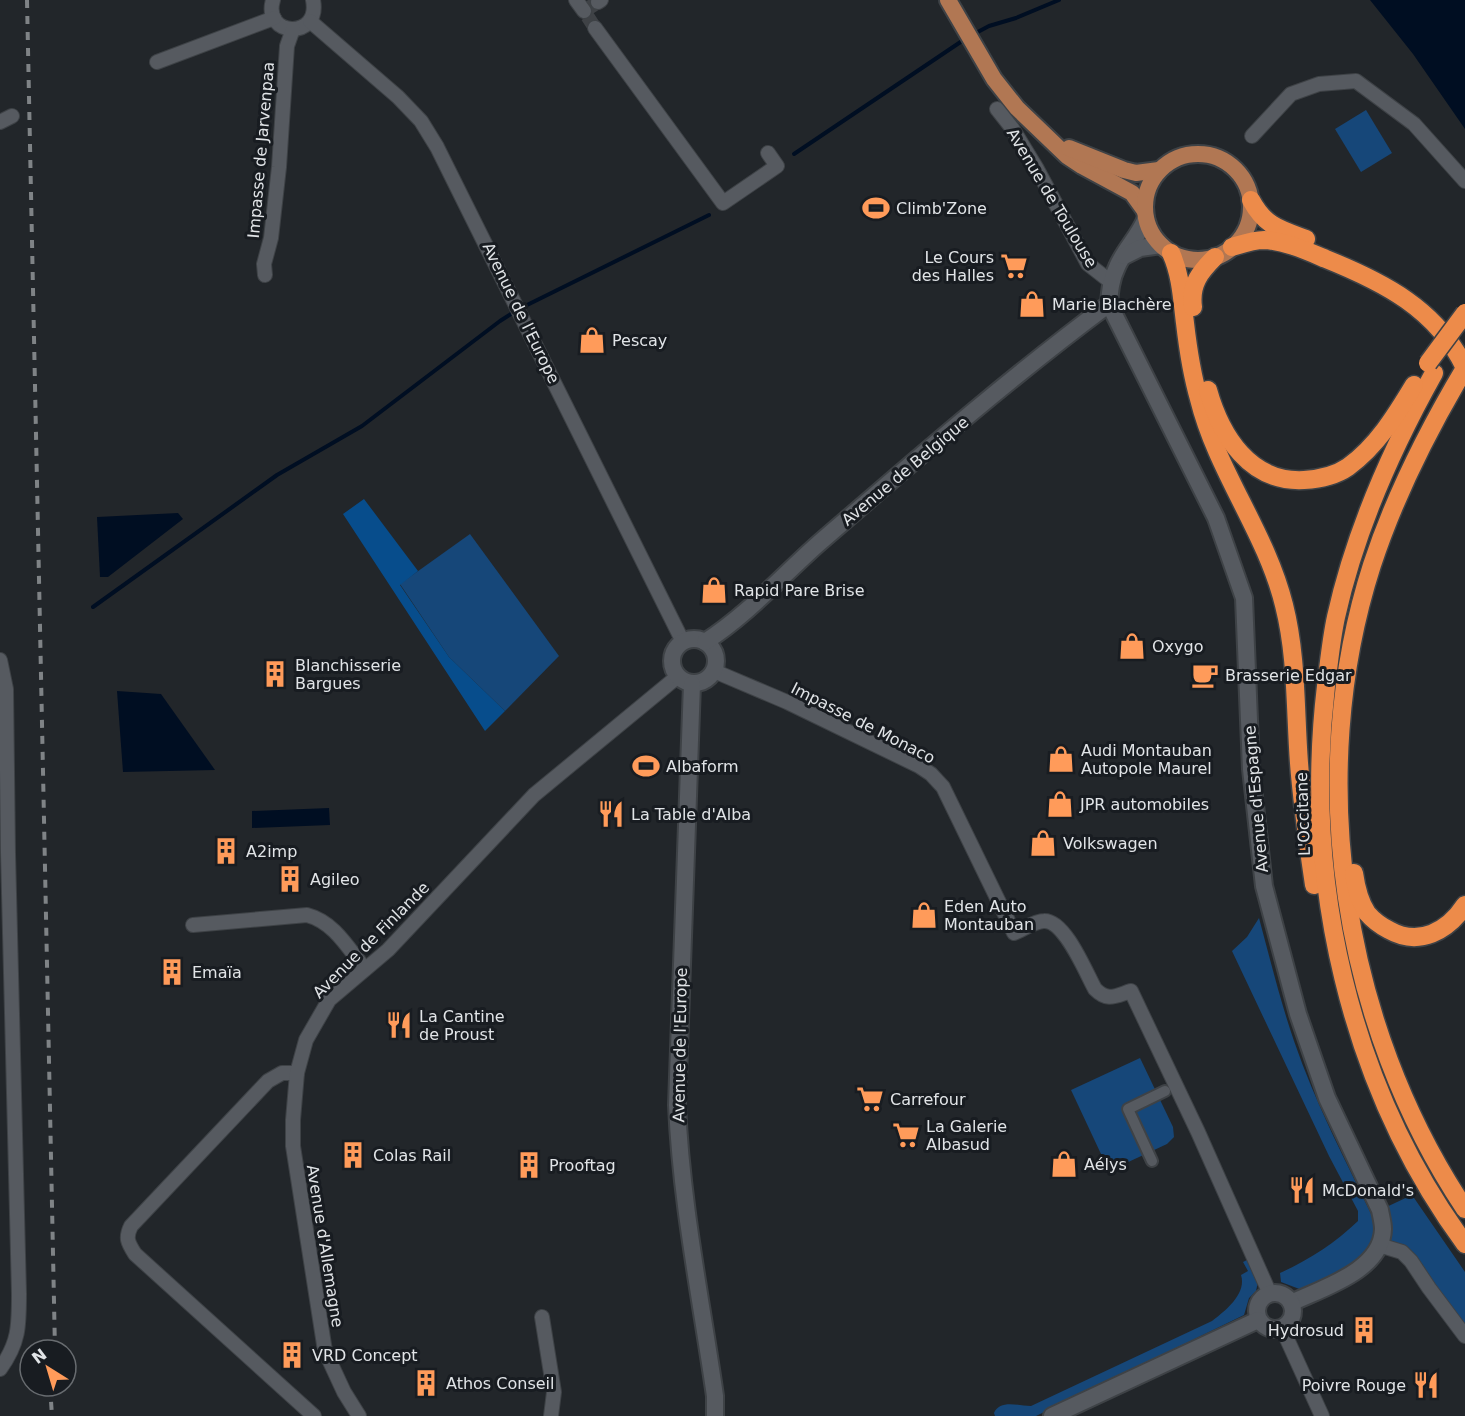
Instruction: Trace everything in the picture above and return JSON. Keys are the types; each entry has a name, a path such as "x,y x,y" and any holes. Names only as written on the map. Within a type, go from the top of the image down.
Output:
{"highway":[{"path":"1251,200 1259,215 1268,224 1352,256 1392,276 1425,300 1465,347"},
{"path":"1232,247 1263,240 1282,243 1380,282 1416,307 1432,322 1456,350 1465,368 1409,470 1372,565 1358,620 1343,706 1339,812 1348,914 1360,966 1387,1055 1427,1145 1465,1209"},
{"path":"1166,249 1182,287 1193,372 1206,426 1225,471 1262,543 1284,604 1295,676 1304,816 1320,924 1349,1000"},
{"path":"1215,257 1196,278 1192,300 1209,392 1227,437 1239,452 1265,472 1291,480 1324,478 1346,468 1370,448 1465,322"},
{"path":"1431,368 1465,313"},
{"name":"L'Occitane","path":"1431,368 1368,512 1355,546 1343,590 1330,655 1321,728 1320,801 1323,862 1333,932 1349,1000 1378,1086 1400,1136 1465,1244"},
{"path":"1343,706 1350,768 1353,872 1360,900 1367,913 1386,928 1410,937 1429,936 1444,928 1465,905"}],"main road":[{"name":"Avenue de Toulouse","path":"948,0 993,80 1017,108 1067,156 1131,193 1145,214"},
{"name":"Avenue de Toulouse","path":"1049,137 1072,150 1124,170 1136,173 1159,170"},
{"path":"1200,153 1226,161 1236,169 1243,179 1251,200 1251,210 1245,231 1232,247 1215,257 1192,260 1166,249 1149,228 1145,214 1148,189 1159,170 1185,155 1200,153"}],"street":[{"path":"273,0 274,18 282,27 293,29 310,21 313,14 313,0"},
{"path":"157,62 274,18"},
{"name":"Avenue de l'Europe","path":"310,21 398,97 421,121 452,174 683,642"},
{"path":"595,28 723,203 777,166 768,153"},
{"name":"Impasse de Jarvenpaa","path":"265,275 264,264 271,238 279,167 287,46 293,29"},
{"path":"1252,136 1291,94 1319,84 1356,81 1414,124 1465,181"},
{"name":"Avenue de Toulouse","path":"997,109 1012,128 1088,264 1111,282"},
{"path":"1109,304 1111,282 1118,264 1142,227 1145,214"},
{"path":"1124,256 1140,248 1166,249"},
{"name":"Avenue de Belgique","path":"705,642 726,628 817,546 1047,350 1109,304"},
{"name":"Avenue d'Espagne","path":"1109,304 1216,518 1238,577 1244,598 1251,769 1264,886 1298,1014 1323,1088 1380,1210 1383,1230 1379,1245"},
{"path":"694,639 705,642 716,657 714,671 705,681 685,680 673,671 672,658 678,646 694,639"},
{"path":"0,660 6,688 19,1294 19,1325 16,1340 0,1370"},
{"name":"Impasse de Monaco","path":"714,671 787,702 931,774 943,787 1014,933 1043,920 1055,923 1063,931 1095,989 1102,996 1110,998 1131,991 1198,1132 1270,1294"},
{"name":"Avenue de l'Europe","path":"685,680 677,1105 690,1228 717,1412"},
{"name":"Avenue de Finlande","path":"297,1073 306,1040 329,1000 388,950 534,795 685,680"},
{"path":"193,925 307,915 319,918 330,925 365,969"},
{"path":"297,1073 282,1073 268,1081 131,1226 127,1234 128,1243 135,1254 314,1416"},
{"name":"Avenue d'Allemagne","path":"297,1073 293,1146 317,1306 326,1351 344,1392 359,1416"},
{"path":"1152,1161 1128,1109 1165,1090"},
{"path":"1291,1304 1346,1277 1369,1262 1379,1245 1401,1252 1411,1261 1465,1336"},
{"path":"1282,1295 1291,1304 1293,1315 1287,1325 1282,1328 1266,1328 1258,1320 1258,1304 1265,1296 1282,1295"},
{"path":"542,1317 554,1392 551,1416"},
{"path":"1052,1416 1258,1320"},
{"path":"1282,1328 1320,1412"}],"shaded area":[{"path":"1370,0 1465,0 1465,129 1413,54"},
{"path":"1366,110 1392,153 1361,172 1335,129"},
{"path":"364,499 418,571 400,585 449,657 505,711 485,731 343,514"},
{"path":"178,513 183,519 108,577 100,577 97,517"},
{"path":"470,534 559,656 505,711 449,657 400,584"},
{"path":"117,691 161,694 215,770 123,772"},
{"path":"329,808 330,825 252,828 252,811"},
{"path":"1259,918 1284,1010 1302,1064 1331,1132 1374,1220 1375,1234 1365,1255 1346,1270 1302,1290 1281,1282 1280,1273 1311,1257 1340,1237 1358,1221 1358,1211 1329,1156 1232,951 1247,937"},
{"path":"1140,1058 1173,1127 1174,1137 1167,1144 1109,1171 1071,1090"},
{"path":"1412,1195 1465,1272 1465,1336 1411,1261 1379,1245 1380,1210"},
{"path":"1247,1260 1258,1282 1256,1291 1249,1298 1244,1315 1036,1416 995,1416 994,1413 1000,1406 1010,1404 1031,1406 1212,1321 1238,1295 1241,1289 1241,1275 1248,1271 1243,1262"}],"waterway":[{"path":"974,34 989,26 1016,18 1059,0"},
{"path":"794,154 965,39"},
{"path":"521,308 709,215"},
{"path":"93,607 277,475 362,426 514,312"}],"tunnel":[{"path":"595,28 584,11 598,2"}],"railway":[{"path":"27,0 55,1338"},
{"path":"51,1398 52,1416"}],"place":[{"name":"Climb'Zone","path":"876,208"},
{"name":"Le Cours des Halles","path":"1014,266"},
{"name":"Marie Blachère","path":"1032,304"},
{"name":"Pescay","path":"592,340"},
{"name":"Rapid Pare Brise","path":"714,590"},
{"name":"Oxygo","path":"1132,646"},
{"name":"Blanchisserie Bargues","path":"275,674"},
{"name":"Brasserie Edgar","path":"1205,675"},
{"name":"Audi Montauban Autopole Maurel","path":"1061,759"},
{"name":"Albaform","path":"646,766"},
{"name":"JPR automobiles","path":"1060,804"},
{"name":"La Table d'Alba","path":"611,814"},
{"name":"Volkswagen","path":"1043,843"},
{"name":"A2imp","path":"226,851"},
{"name":"Agileo","path":"290,879"},
{"name":"Eden Auto Montauban","path":"924,915"},
{"name":"Emaïa","path":"172,972"},
{"name":"La Cantine de Proust","path":"399,1025"},
{"name":"Carrefour","path":"870,1099"},
{"name":"La Galerie Albasud","path":"906,1135"},
{"name":"Colas Rail","path":"353,1155"},
{"name":"Aélys","path":"1064,1164"},
{"name":"Prooftag","path":"529,1165"},
{"name":"McDonald's","path":"1302,1190"},
{"name":"Hydrosud","path":"1364,1330"},
{"name":"VRD Concept","path":"292,1355"},
{"name":"Athos Conseil","path":"426,1383"},
{"name":"Poivre Rouge","path":"1426,1385"}]}
